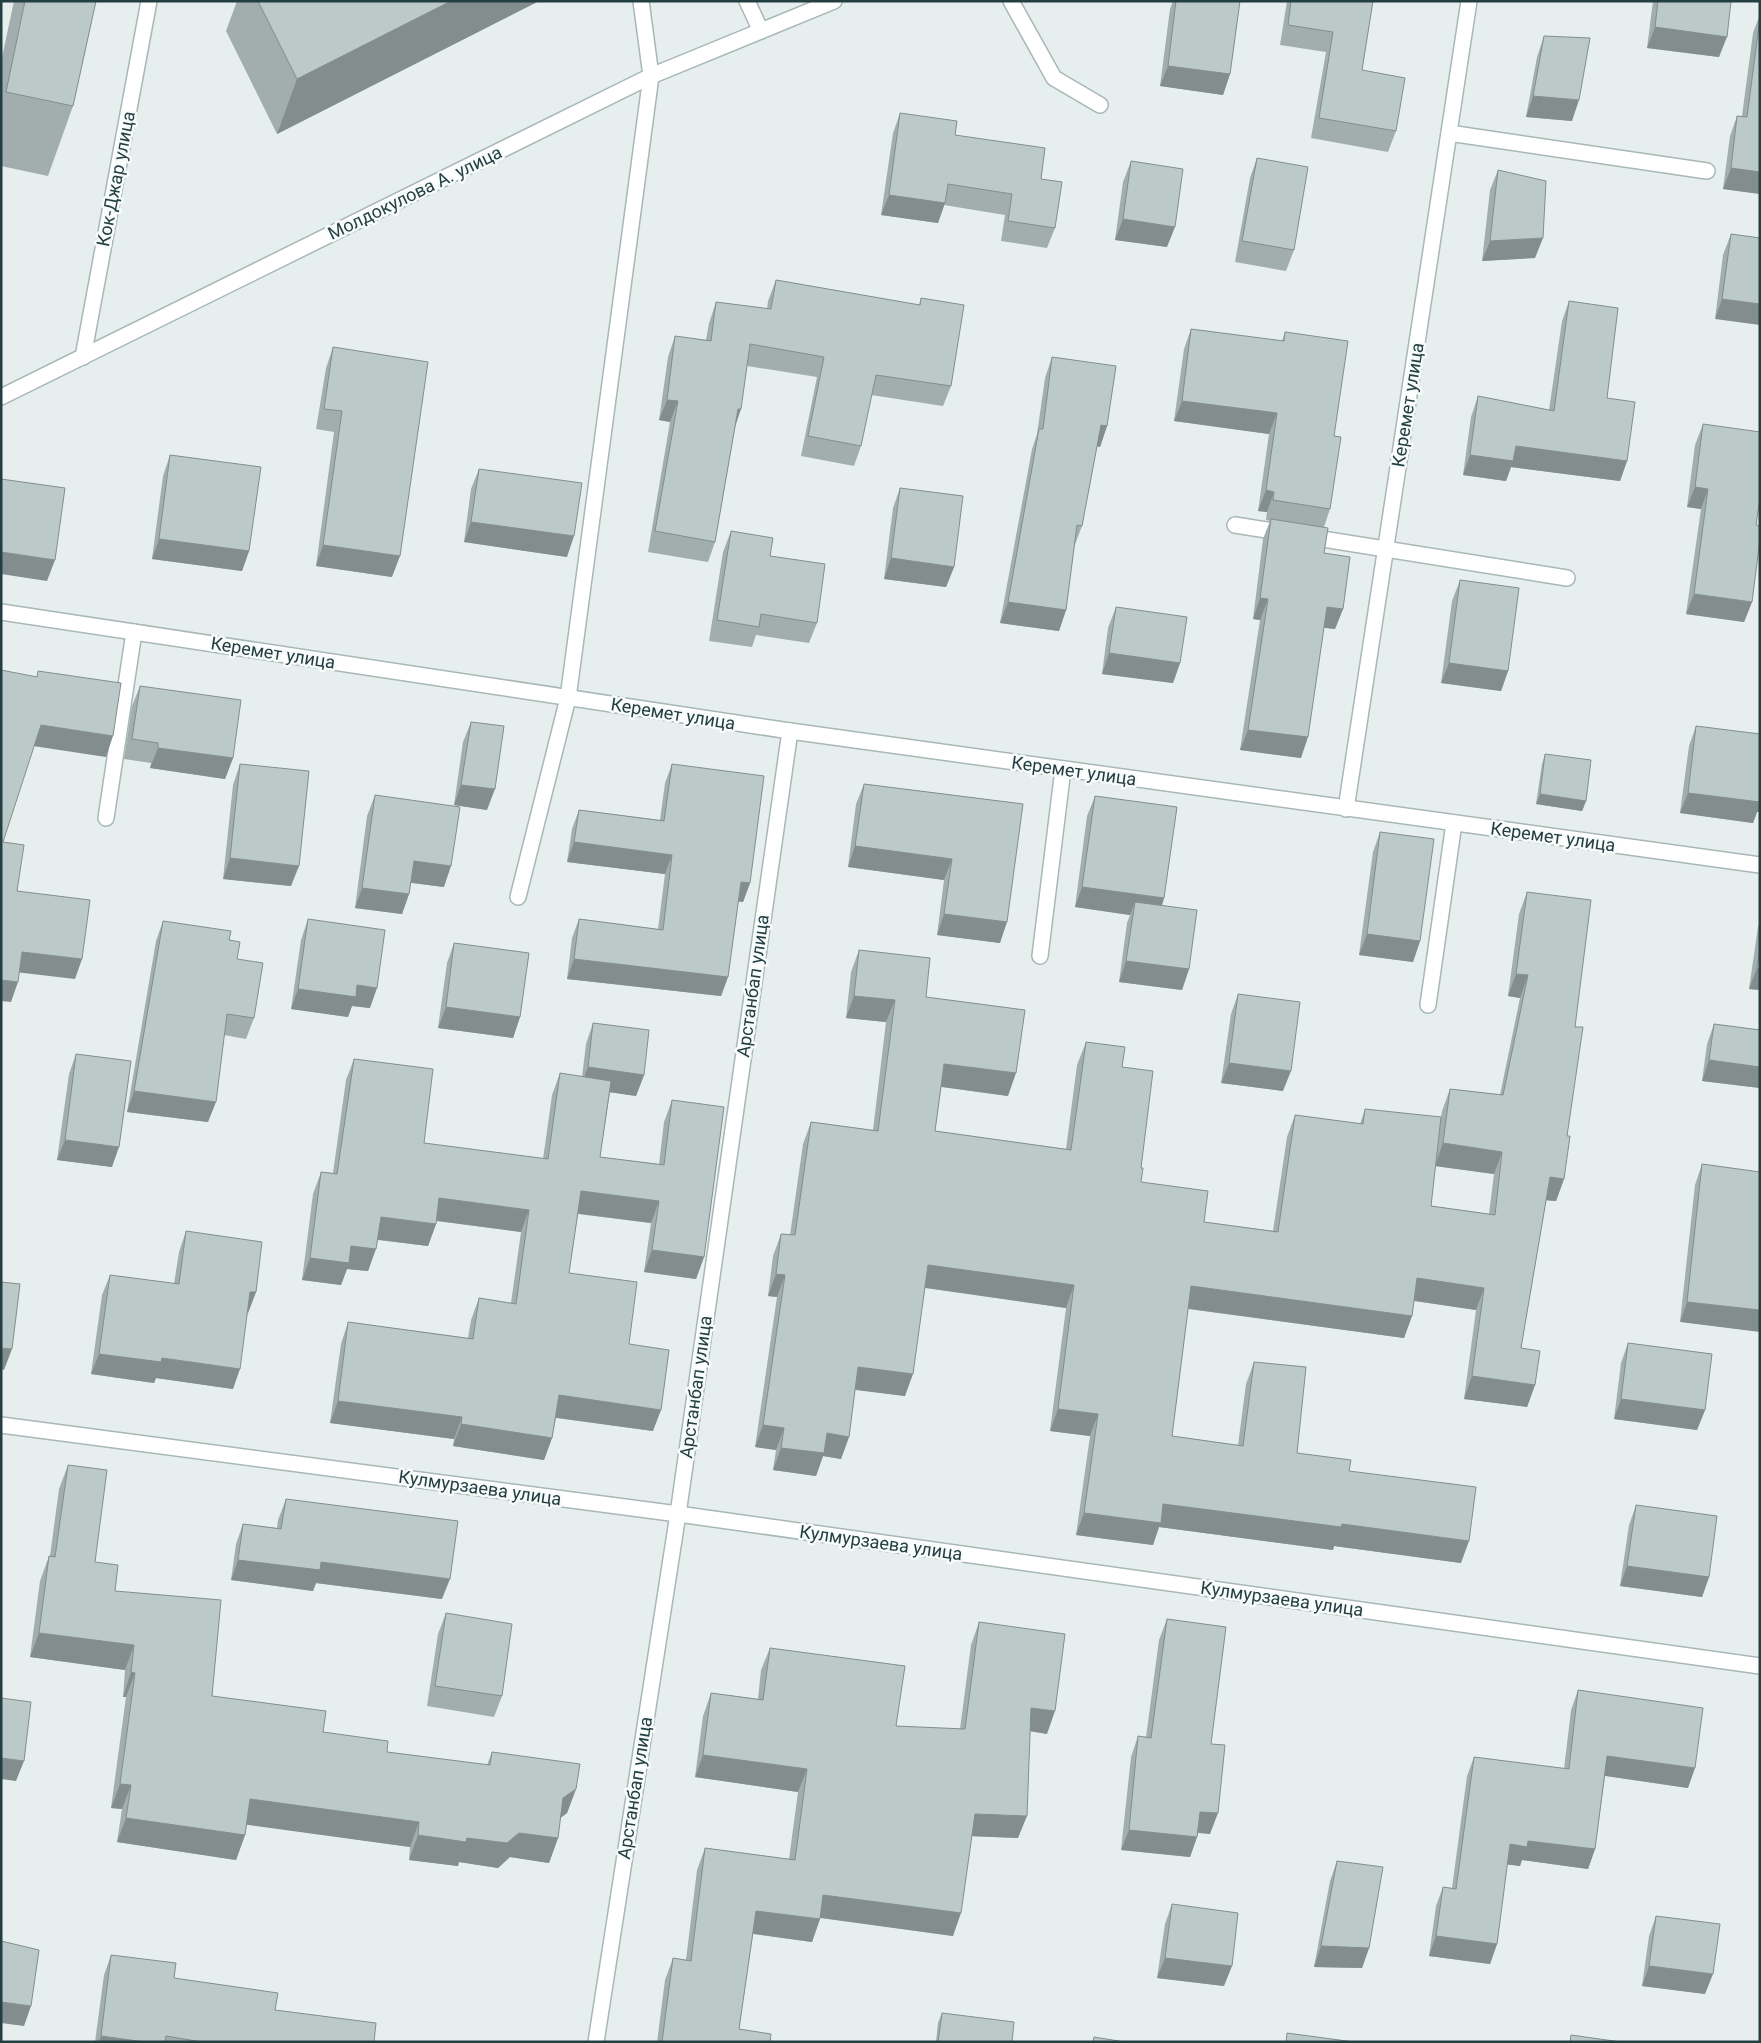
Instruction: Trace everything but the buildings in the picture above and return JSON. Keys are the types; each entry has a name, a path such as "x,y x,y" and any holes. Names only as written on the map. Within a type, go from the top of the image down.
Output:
{"street":[{"name":"Кок-Джар улица","path":"83,357 149,1"},
{"path":"518,897 568,698 651,76 640,1"},
{"path":"747,1 761,31"},
{"name":"Молдокулова А. улица","path":"1,397 651,76 834,1"},
{"path":"1011,1 1054,78 1100,106"},
{"name":"Керемет улица","path":"1346,809 1469,1"},
{"path":"1449,133 1707,172"},
{"path":"1235,525 1567,578"},
{"name":"Керемет улица","path":"1,612 790,732 1760,864"},
{"path":"106,818 134,632"},
{"name":"Арстанбап улица","path":"596,2042 678,1514 790,732"},
{"path":"1040,956 1064,769"},
{"path":"1428,1005 1454,823"},
{"name":"Кулмурзаева улица","path":"1,1425 678,1514 1760,1666"}]}
